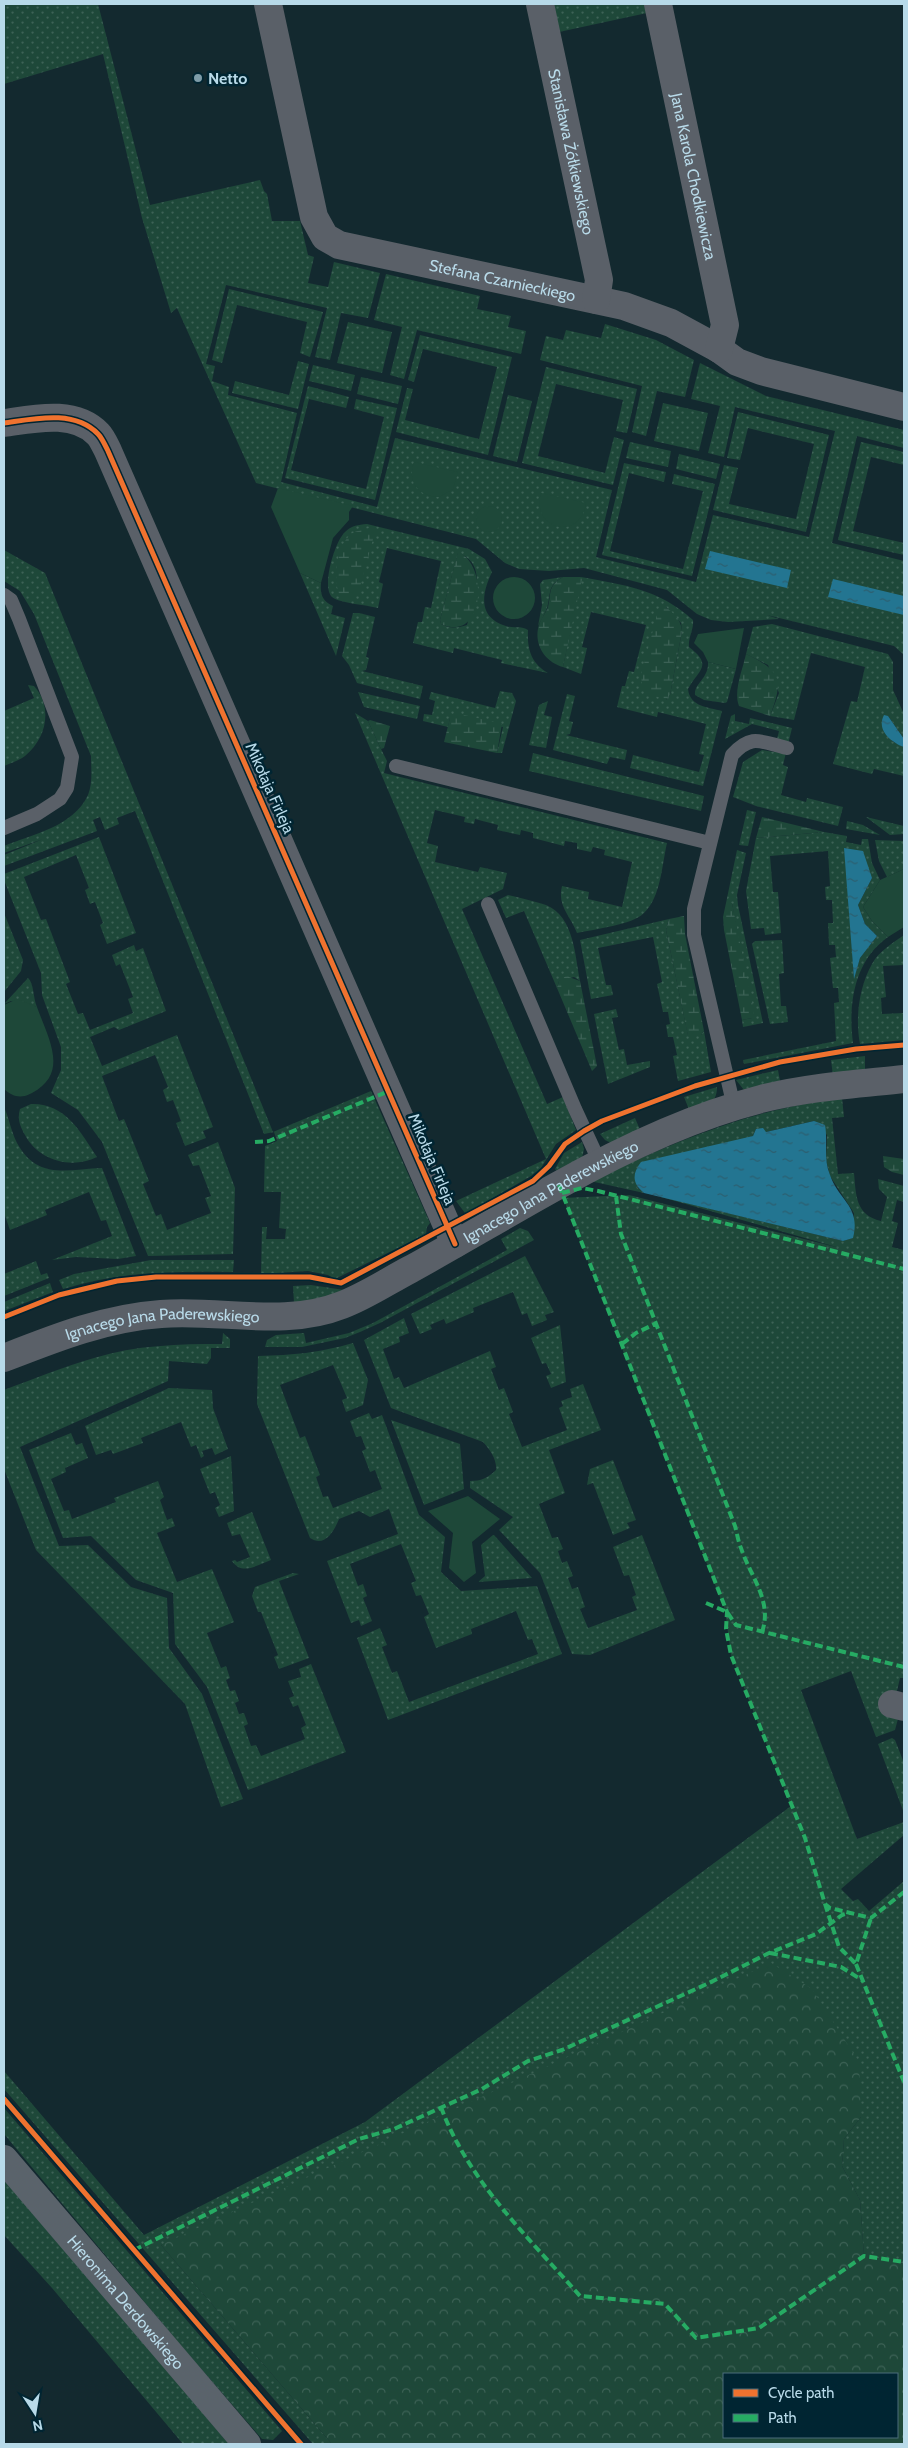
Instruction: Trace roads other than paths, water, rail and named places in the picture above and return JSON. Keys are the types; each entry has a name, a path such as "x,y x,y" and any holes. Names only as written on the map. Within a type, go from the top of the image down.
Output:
{"main road":[{"name":"Hieronima Derdowskiego","path":"4,2159 247,2444"}],"street":[{"name":"Stefana Czarnieckiego","path":"268,4 314,217 325,237 339,245 624,306 671,323 718,349 737,362 761,371 904,407"},
{"name":"Stanisława Żółkiewskiego","path":"540,4 599,280 596,300"},
{"name":"Jana Karola Chodkiewicza","path":"658,4 725,325 718,349"},
{"name":"Mikołaja Firleja","path":"4,424 44,418 65,418 82,423 98,434 108,450 455,1244"},
{"name":"Ignacego Jana Paderewskiego","path":"4,1358 75,1330 115,1319 163,1313 287,1316 322,1311 361,1296 600,1163 653,1138 734,1107 802,1091 904,1079"}],"lane":[{"path":"4,595 11,600 19,619 72,757 67,788 60,799 37,814 4,828"},
{"path":"734,1107 694,935 694,909 732,755 741,745 754,739 787,748"},
{"path":"396,766 710,843"},
{"path":"488,904 575,1109 600,1163"}],"water":[{"path":"710,551 791,570 787,588 705,569"},
{"path":"833,579 904,596 904,615 828,597"},
{"path":"884,715 888,716 904,739 904,747 886,735 882,726"},
{"path":"844,848 863,851 872,878 858,905 865,924 877,936 860,958 854,979"},
{"path":"814,1121 825,1125 828,1169 834,1184 852,1211 855,1227 853,1238 843,1241 644,1193 635,1182 636,1170 641,1162 753,1136 756,1129 763,1128 766,1132"}],"place":[{"name":"Netto","path":"198,78"}]}
